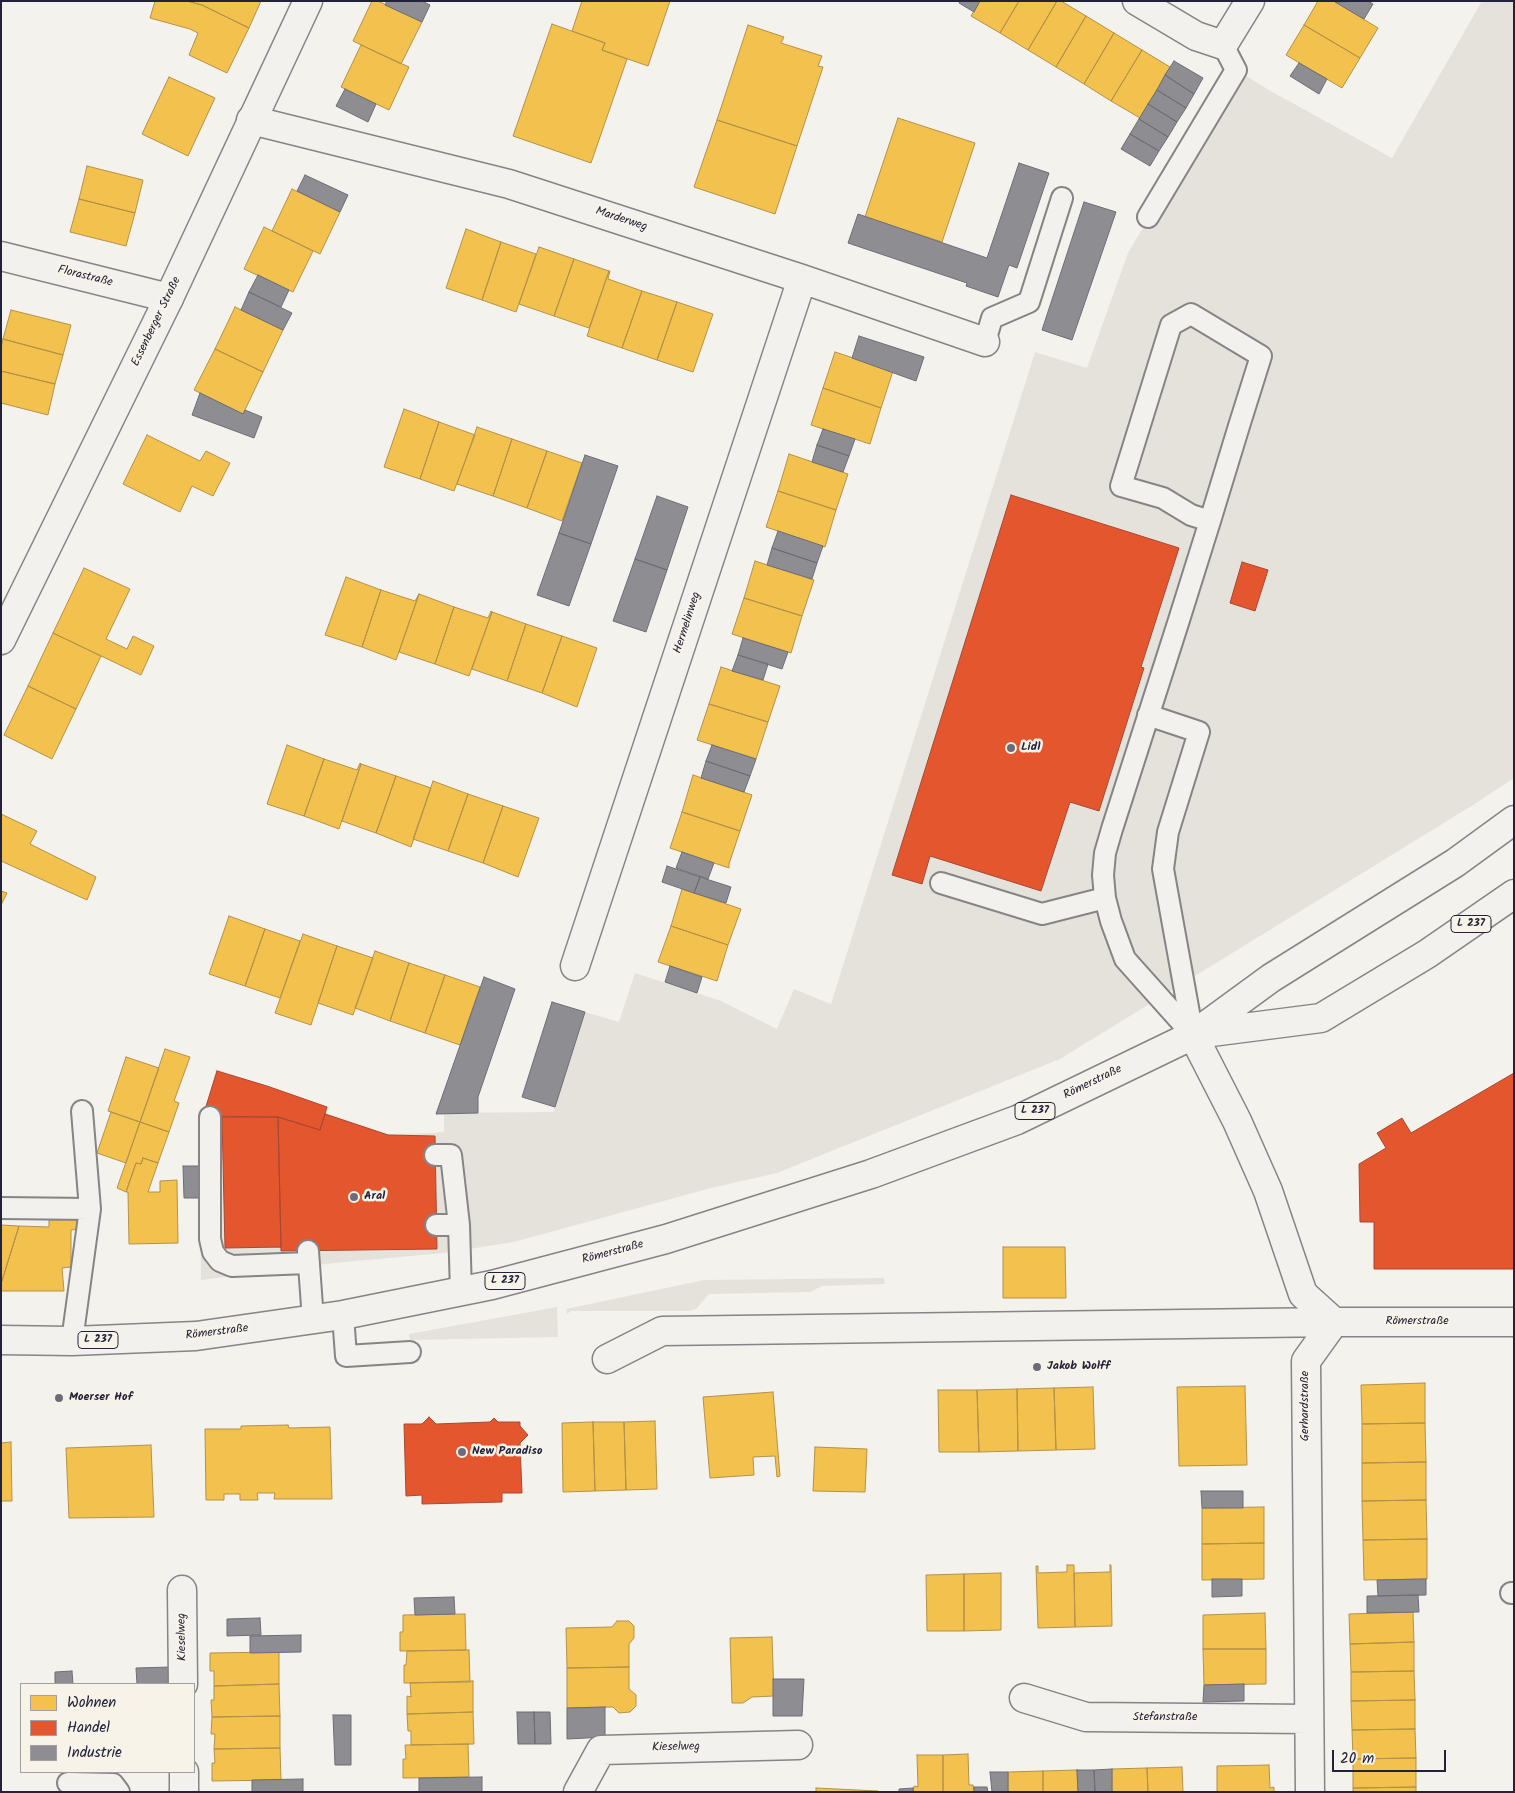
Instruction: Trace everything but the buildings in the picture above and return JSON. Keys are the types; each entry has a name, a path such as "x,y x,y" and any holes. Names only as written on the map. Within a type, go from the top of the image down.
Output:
{"main road":[{"name":"Essenberger Straße","path":"1,640 169,298 308,1"},
{"path":"1137,1 1196,36 1223,45 1250,1"},
{"name":"Marderweg","path":"251,120 509,184 802,279 985,342"},
{"name":"Florastraße","path":"1,256 169,298"},
{"name":"Hermelinweg","path":"575,966 802,279"},
{"name":"L 237","path":"1192,1035 1272,978 1455,863 1514,820"},
{"name":"L 237","path":"1192,1035 1321,1018 1427,954 1514,894"},
{"path":"1192,1035 1237,1121 1268,1191 1303,1294 1334,1322"},
{"name":"Römerstraße","path":"1,1340 72,1341 196,1336 313,1320 461,1292 666,1239 871,1174 1016,1120 1192,1035"},
{"name":"Römerstraße","path":"607,1359 662,1331 1334,1322 1514,1322"},
{"name":"Gerhardstraße","path":"1310,1792 1306,1360 1334,1322"},
{"name":"Kieselweg","path":"182,1590 183,1683"},
{"name":"Stefanstraße","path":"1024,1698 1086,1717 1309,1719"},
{"name":"Kieselweg","path":"578,1792 601,1750 798,1745"},
{"path":"184,1773 184,1792"}],"lane":[{"path":"1148,217 1236,70 1223,45"},
{"path":"985,342 992,318 1029,302 1062,198"},
{"path":"1192,1035 1125,959 1111,921 1105,898 1103,875 1105,853 1210,521 1261,356 1191,314 1171,325 1121,486 1163,498 1191,515 1210,521"},
{"path":"1148,715 1199,732 1168,832 1163,869 1192,1035"},
{"path":"942,884 1042,914 1105,898"},
{"path":"72,1341 90,1209 82,1111"},
{"path":"210,1117 210,1239 212,1252 220,1262 232,1266 308,1257 313,1320"},
{"path":"435,1155 450,1155 459,1225 461,1292"},
{"path":"1,1208 90,1209"},
{"path":"436,1225 459,1225"},
{"path":"343,1315 346,1356 410,1352"},
{"path":"68,1783 114,1784 119,1792"}],"shaded area":[{"path":"1482,1 1514,1 1514,778 1060,1059 777,1173 711,1188 514,1242 444,1253 334,1263 201,1280 200,1128 216,1069 329,1107 327,1113 389,1134 444,1132 444,1113 553,1112 585,1012 619,1022 635,973 721,1001 777,1029 794,989 831,1004 1035,352 1087,368 1128,253 1236,70 1392,158"},
{"path":"884,1278 885,1284 822,1286 810,1292 711,1294 696,1309 690,1311 571,1311 567,1314 566,1309 704,1280"},
{"path":"557,1307 558,1337 410,1340 409,1334"}],"place":[{"name":"Lidl","path":"1011,748"},
{"name":"Aral","path":"354,1197"},
{"name":"Jakob Wolff","path":"1037,1367"},
{"name":"Moerser Hof","path":"59,1398"},
{"name":"New Paradiso","path":"462,1452"}]}
